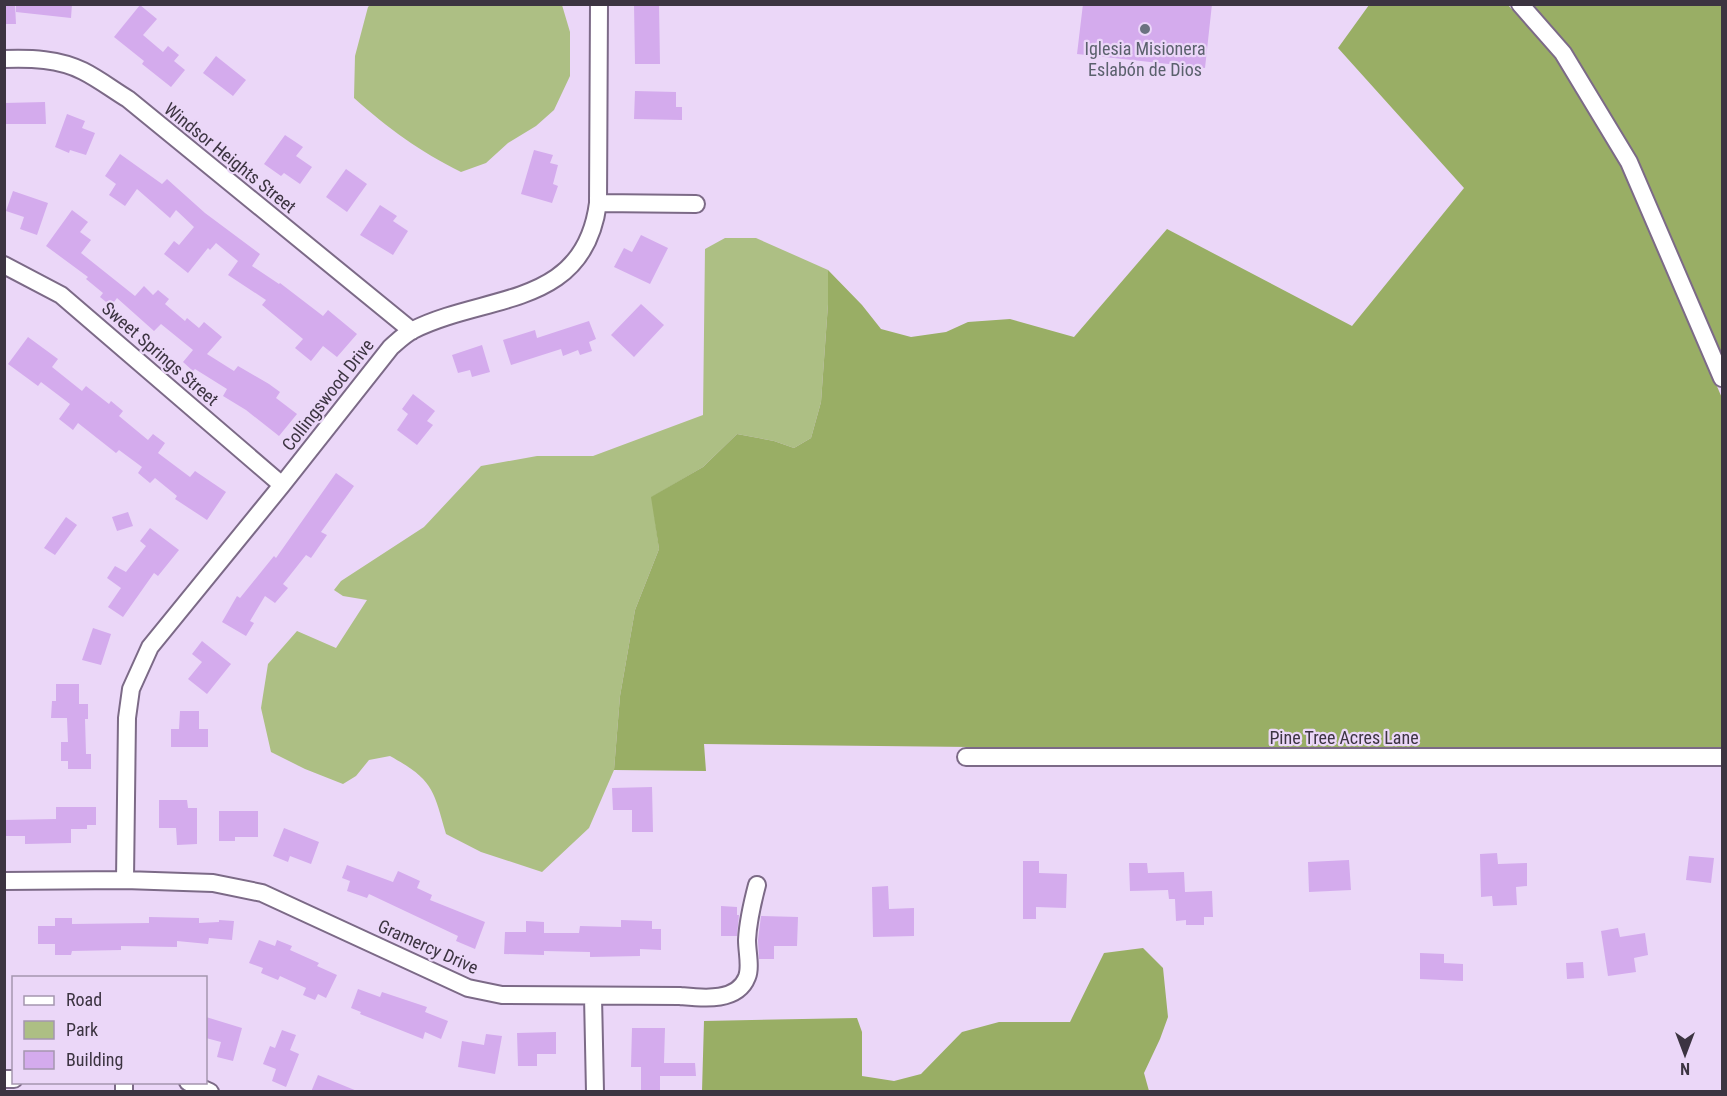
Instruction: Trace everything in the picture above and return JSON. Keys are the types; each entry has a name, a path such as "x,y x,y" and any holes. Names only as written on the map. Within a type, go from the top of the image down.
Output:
{"street":[{"name":"Collingswood Drive","path":"125,880 128,718 131,688 150,646 391,347 412,331 546,285 573,265 587,243 596,219 598,202 599,4"},
{"path":"1520,4 1563,52 1629,162 1722,378"},
{"name":"Windsor Heights Street","path":"4,59 24,58 56,62 83,71 128,99 412,331"},
{"path":"598,202 696,204"},
{"name":"Sweet Springs Street","path":"4,265 61,295 282,485"},
{"name":"Pine Tree Acres Lane","path":"966,757 1722,757"},
{"name":"Gramercy Drive","path":"4,881 125,880 213,883 262,893 468,988 502,994 707,998 726,995 739,988 747,977 750,914 757,885"},
{"path":"593,996 595,1092"},
{"path":"190,1084 210,1092"}],"green space":[{"path":"370,5 562,5 570,32 570,76 554,110 536,126 508,143 486,163 461,172 405,139 354,98 355,56"},
{"path":"1369,5 1508,5 1557,58 1623,166 1722,398 1722,749 1142,749 704,744 706,771 614,770 620,696 635,610 659,549 651,497 703,467 737,434 774,441 794,448 811,438 821,402 828,304 828,270 862,305 881,329 911,337 946,332 968,322 1010,319 1074,337 1167,229 1352,326 1464,188 1338,48"},
{"path":"1531,5 1722,5 1722,358 1636,158"},
{"path":"725,238 756,238 828,270 828,304 821,402 811,438 794,448 774,441 737,434 703,467 652,497 659,549 635,610 620,696 614,770 589,828 542,872 481,852 446,834 438,806 429,787 415,772 390,756 369,760 356,776 343,784 271,752 261,708 268,664 297,631 336,648 367,600 343,596 334,590 341,581 424,527 481,466 537,456 593,456 703,415 705,249"},
{"path":"1143,948 1163,968 1168,1017 1144,1073 1149,1091 702,1091 704,1021 857,1018 862,1032 862,1076 894,1081 921,1074 962,1032 999,1022 1070,1022 1104,953"}],"building":[{"path":"4,4 15,4 16,24 4,24"},
{"path":"16,4 72,4 71,18 16,12"},
{"path":"634,4 659,4 660,64 635,64"},
{"name":"Iglesia Misionera Eslabón de Dios","path":"1083,4 1212,4 1205,68 1077,54"},
{"path":"140,5 157,19 143,35 163,52 168,46 179,55 174,61 185,70 171,87 142,64 144,61 114,37"},
{"path":"216,56 246,80 233,96 203,73"},
{"path":"635,91 676,92 676,107 682,107 682,120 634,119"},
{"path":"45,102 46,124 4,124 4,103"},
{"path":"67,114 85,121 82,128 95,133 86,155 70,150 69,153 55,147"},
{"path":"285,135 303,147 296,156 312,167 300,184 284,173 281,176 264,164"},
{"path":"534,150 553,155 550,163 558,165 553,184 558,186 552,203 521,194"},
{"path":"120,154 162,184 167,179 205,213 260,254 252,266 280,283 323,316 328,310 357,334 337,357 323,346 311,361 295,348 303,339 262,305 266,300 228,275 238,261 216,243 210,250 208,248 188,273 164,254 174,241 179,245 194,227 176,210 170,218 137,189 125,206 109,195 116,184 105,176"},
{"path":"346,169 367,184 347,212 326,197"},
{"path":"13,191 48,203 37,235 20,229 24,217 6,211"},
{"path":"380,205 397,216 393,221 408,231 393,255 360,235"},
{"path":"72,210 88,222 80,232 91,240 81,253 135,296 144,286 153,295 158,290 169,299 165,304 185,321 187,318 199,328 204,322 222,337 207,354 234,371 238,366 280,392 276,398 297,414 279,436 246,410 223,396 227,389 195,369 193,371 183,362 193,350 161,324 154,331 117,298 111,306 100,297 103,293 86,279 88,277 46,246"},
{"path":"641,235 668,248 650,284 614,267 624,248 632,252"},
{"path":"641,304 664,325 634,357 611,335"},
{"path":"589,321 596,339 589,342 592,351 580,355 578,350 563,356 561,349 511,365 503,340 535,330 537,338"},
{"path":"28,337 58,359 52,367 82,391 86,386 109,404 111,401 123,411 119,416 148,440 153,434 165,443 158,453 190,477 195,471 226,492 207,520 175,499 177,496 155,478 150,483 138,473 142,467 119,450 116,453 78,423 73,430 59,419 70,404 41,382 38,386 8,364"},
{"path":"482,345 490,372 472,377 470,370 458,373 452,355"},
{"path":"413,394 435,411 427,421 433,425 417,445 397,430 408,414 402,409"},
{"path":"336,473 354,486 321,532 327,535 311,558 306,555 283,584 288,588 275,603 265,596 250,621 254,623 246,636 222,622 237,596 240,598 274,556 276,558"},
{"path":"128,512 133,526 117,531 112,517"},
{"path":"66,517 77,525 55,555 44,548"},
{"path":"150,528 179,550 158,576 154,573 123,617 108,607 121,588 107,578 115,566 126,572 146,546 140,541"},
{"path":"93,628 111,634 101,665 82,660"},
{"path":"202,641 231,664 207,694 188,679 202,662 192,654"},
{"path":"56,684 79,684 79,704 88,704 88,719 85,719 86,754 91,754 91,769 68,769 68,761 61,761 61,742 68,742 67,718 51,718 52,701 56,701"},
{"path":"180,711 199,711 199,729 208,729 208,747 171,747 171,729 179,729"},
{"path":"652,787 653,832 632,832 632,810 613,810 612,788"},
{"path":"159,800 187,800 188,808 197,808 197,844 177,845 176,828 159,828"},
{"path":"56,807 96,807 96,825 87,825 87,829 71,829 71,843 25,844 25,836 6,836 5,820 56,819"},
{"path":"219,811 258,811 258,837 235,837 235,841 219,841"},
{"path":"284,828 319,842 311,864 290,856 288,862 273,856"},
{"path":"1497,853 1498,864 1527,863 1527,886 1516,887 1517,905 1493,906 1492,896 1481,897 1480,854"},
{"path":"1689,856 1714,858 1711,883 1686,880"},
{"path":"1349,860 1351,890 1309,892 1308,862"},
{"path":"1023,861 1039,861 1039,873 1067,874 1066,908 1036,907 1036,919 1023,919"},
{"path":"1129,863 1147,863 1148,873 1184,872 1185,892 1212,891 1213,917 1204,917 1204,925 1186,925 1186,920 1176,921 1175,899 1169,899 1168,890 1130,891"},
{"path":"347,865 393,882 398,871 420,881 417,888 432,895 430,900 485,922 475,949 456,941 458,936 369,894 367,898 347,891 350,881 342,878"},
{"path":"888,886 889,909 914,908 914,936 873,937 872,887"},
{"path":"721,906 737,907 737,915 739,915 737,936 721,936"},
{"path":"761,916 798,917 797,946 774,946 774,959 759,959 758,940"},
{"path":"149,917 199,918 199,923 219,922 219,920 234,921 232,940 209,938 208,944 177,941 177,947 121,946 121,950 72,951 71,955 55,955 55,944 38,944 38,926 55,926 55,918 72,918 72,924 149,923"},
{"path":"621,920 652,921 652,929 661,929 661,950 640,949 640,956 590,957 590,952 544,951 544,955 504,954 505,932 526,932 526,921 544,922 544,933 579,933 580,926 621,927"},
{"path":"1618,928 1620,937 1645,933 1648,955 1634,958 1636,972 1608,976 1601,931"},
{"path":"259,940 275,946 277,940 292,946 290,950 319,963 317,966 337,975 326,998 318,994 315,1000 303,995 306,988 280,976 278,980 261,973 263,968 249,963"},
{"path":"1420,953 1444,954 1444,963 1463,964 1463,981 1420,979"},
{"path":"1583,962 1584,978 1567,979 1566,963"},
{"path":"358,989 380,997 382,992 427,1007 425,1012 448,1021 441,1039 425,1032 423,1039 360,1014 361,1012 351,1008"},
{"path":"207,1017 242,1028 233,1061 217,1057 221,1042 207,1038"},
{"path":"632,1028 665,1028 664,1063 695,1063 696,1076 660,1076 660,1092 641,1092 641,1067 631,1067"},
{"path":"282,1030 296,1035 290,1050 299,1054 286,1087 272,1081 276,1069 263,1064 270,1046 275,1048"},
{"path":"556,1032 556,1054 537,1054 537,1066 518,1066 517,1033"},
{"path":"486,1034 502,1036 495,1074 458,1067 462,1041 484,1045"},
{"path":"318,1075 357,1091 357,1092 311,1092"}],"place":[{"name":"Iglesia Misionera Eslabón de Dios","path":"1145,29"}]}
